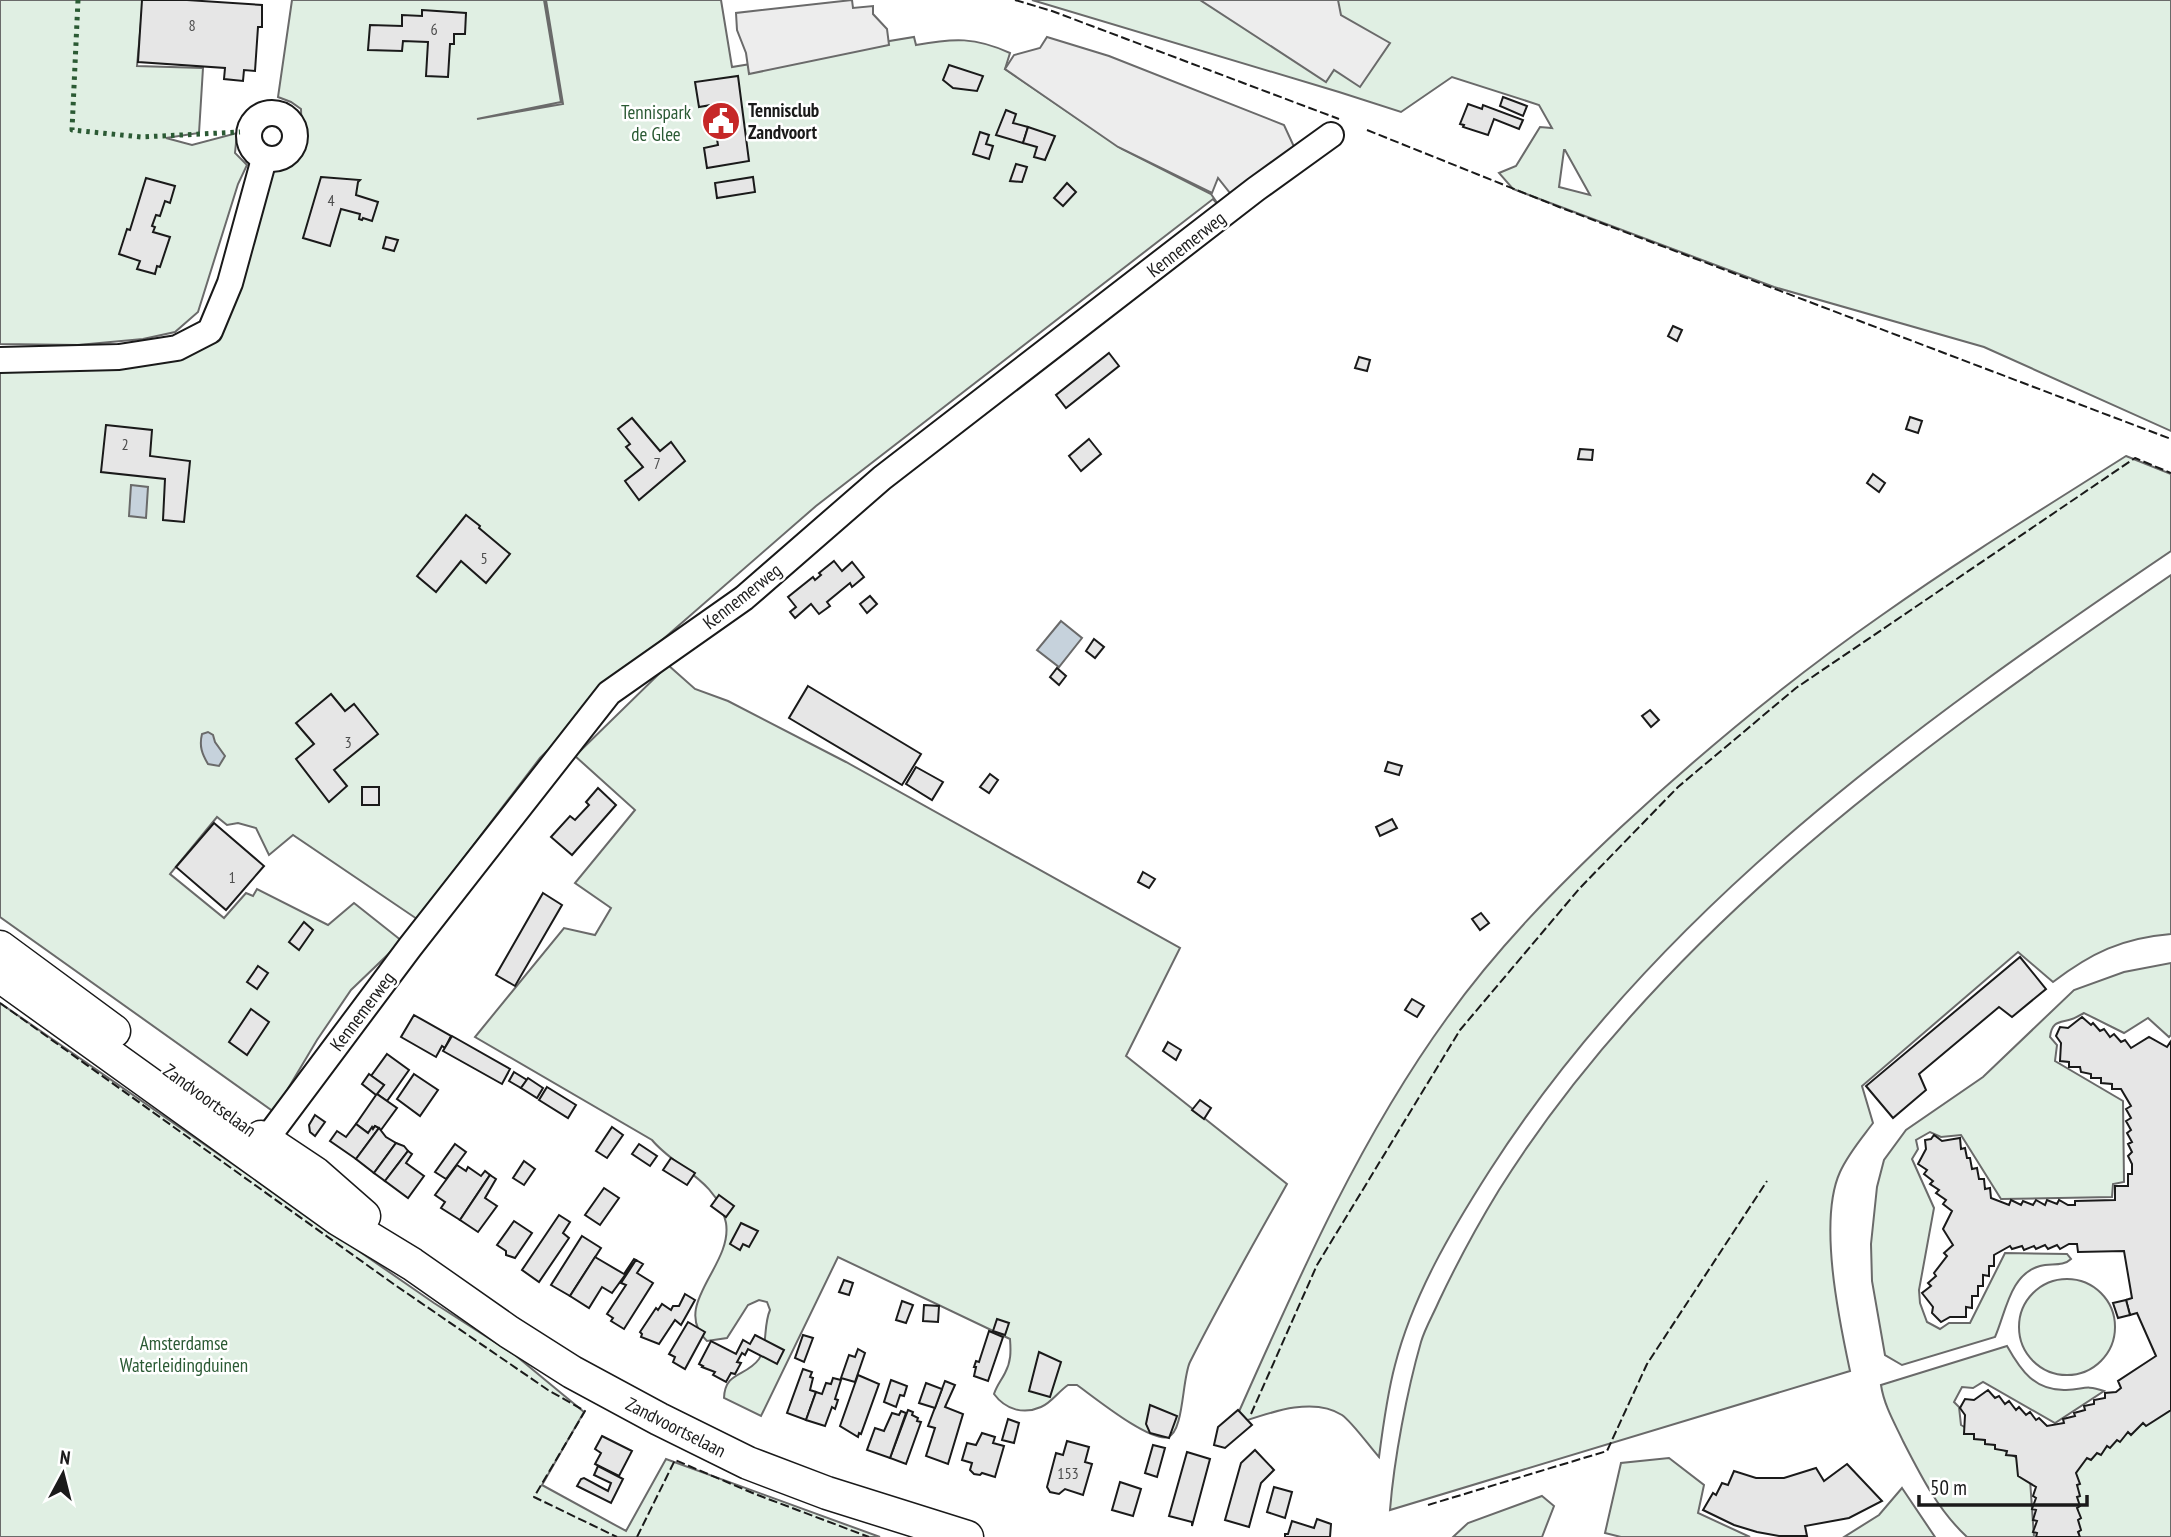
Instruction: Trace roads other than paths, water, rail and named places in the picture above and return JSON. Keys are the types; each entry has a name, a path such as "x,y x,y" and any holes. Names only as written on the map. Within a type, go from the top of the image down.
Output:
{"main road":[{"name":"Zandvoortselaan","path":"0,947 260,1149"},
{"name":"Zandvoortselaan","path":"0,976 260,1149 315,1173 349,1201 412,1264 572,1372 748,1463 827,1493 967,1537"}],"street":[{"name":"Kennemerweg","path":"260,1149 410,947 609,693 744,598 882,478 1245,198 1331,135"},
{"path":"0,360 119,357 177,348 210,331 230,283 264,159"}],"place":[{"name":"Tennisclub Zandvoort","path":"721,121"}],"park label":[{"name":"Tennispark de Glee","path":"656,123"},
{"name":"Amsterdamse Waterleidingduinen","path":"184,1354"}]}
